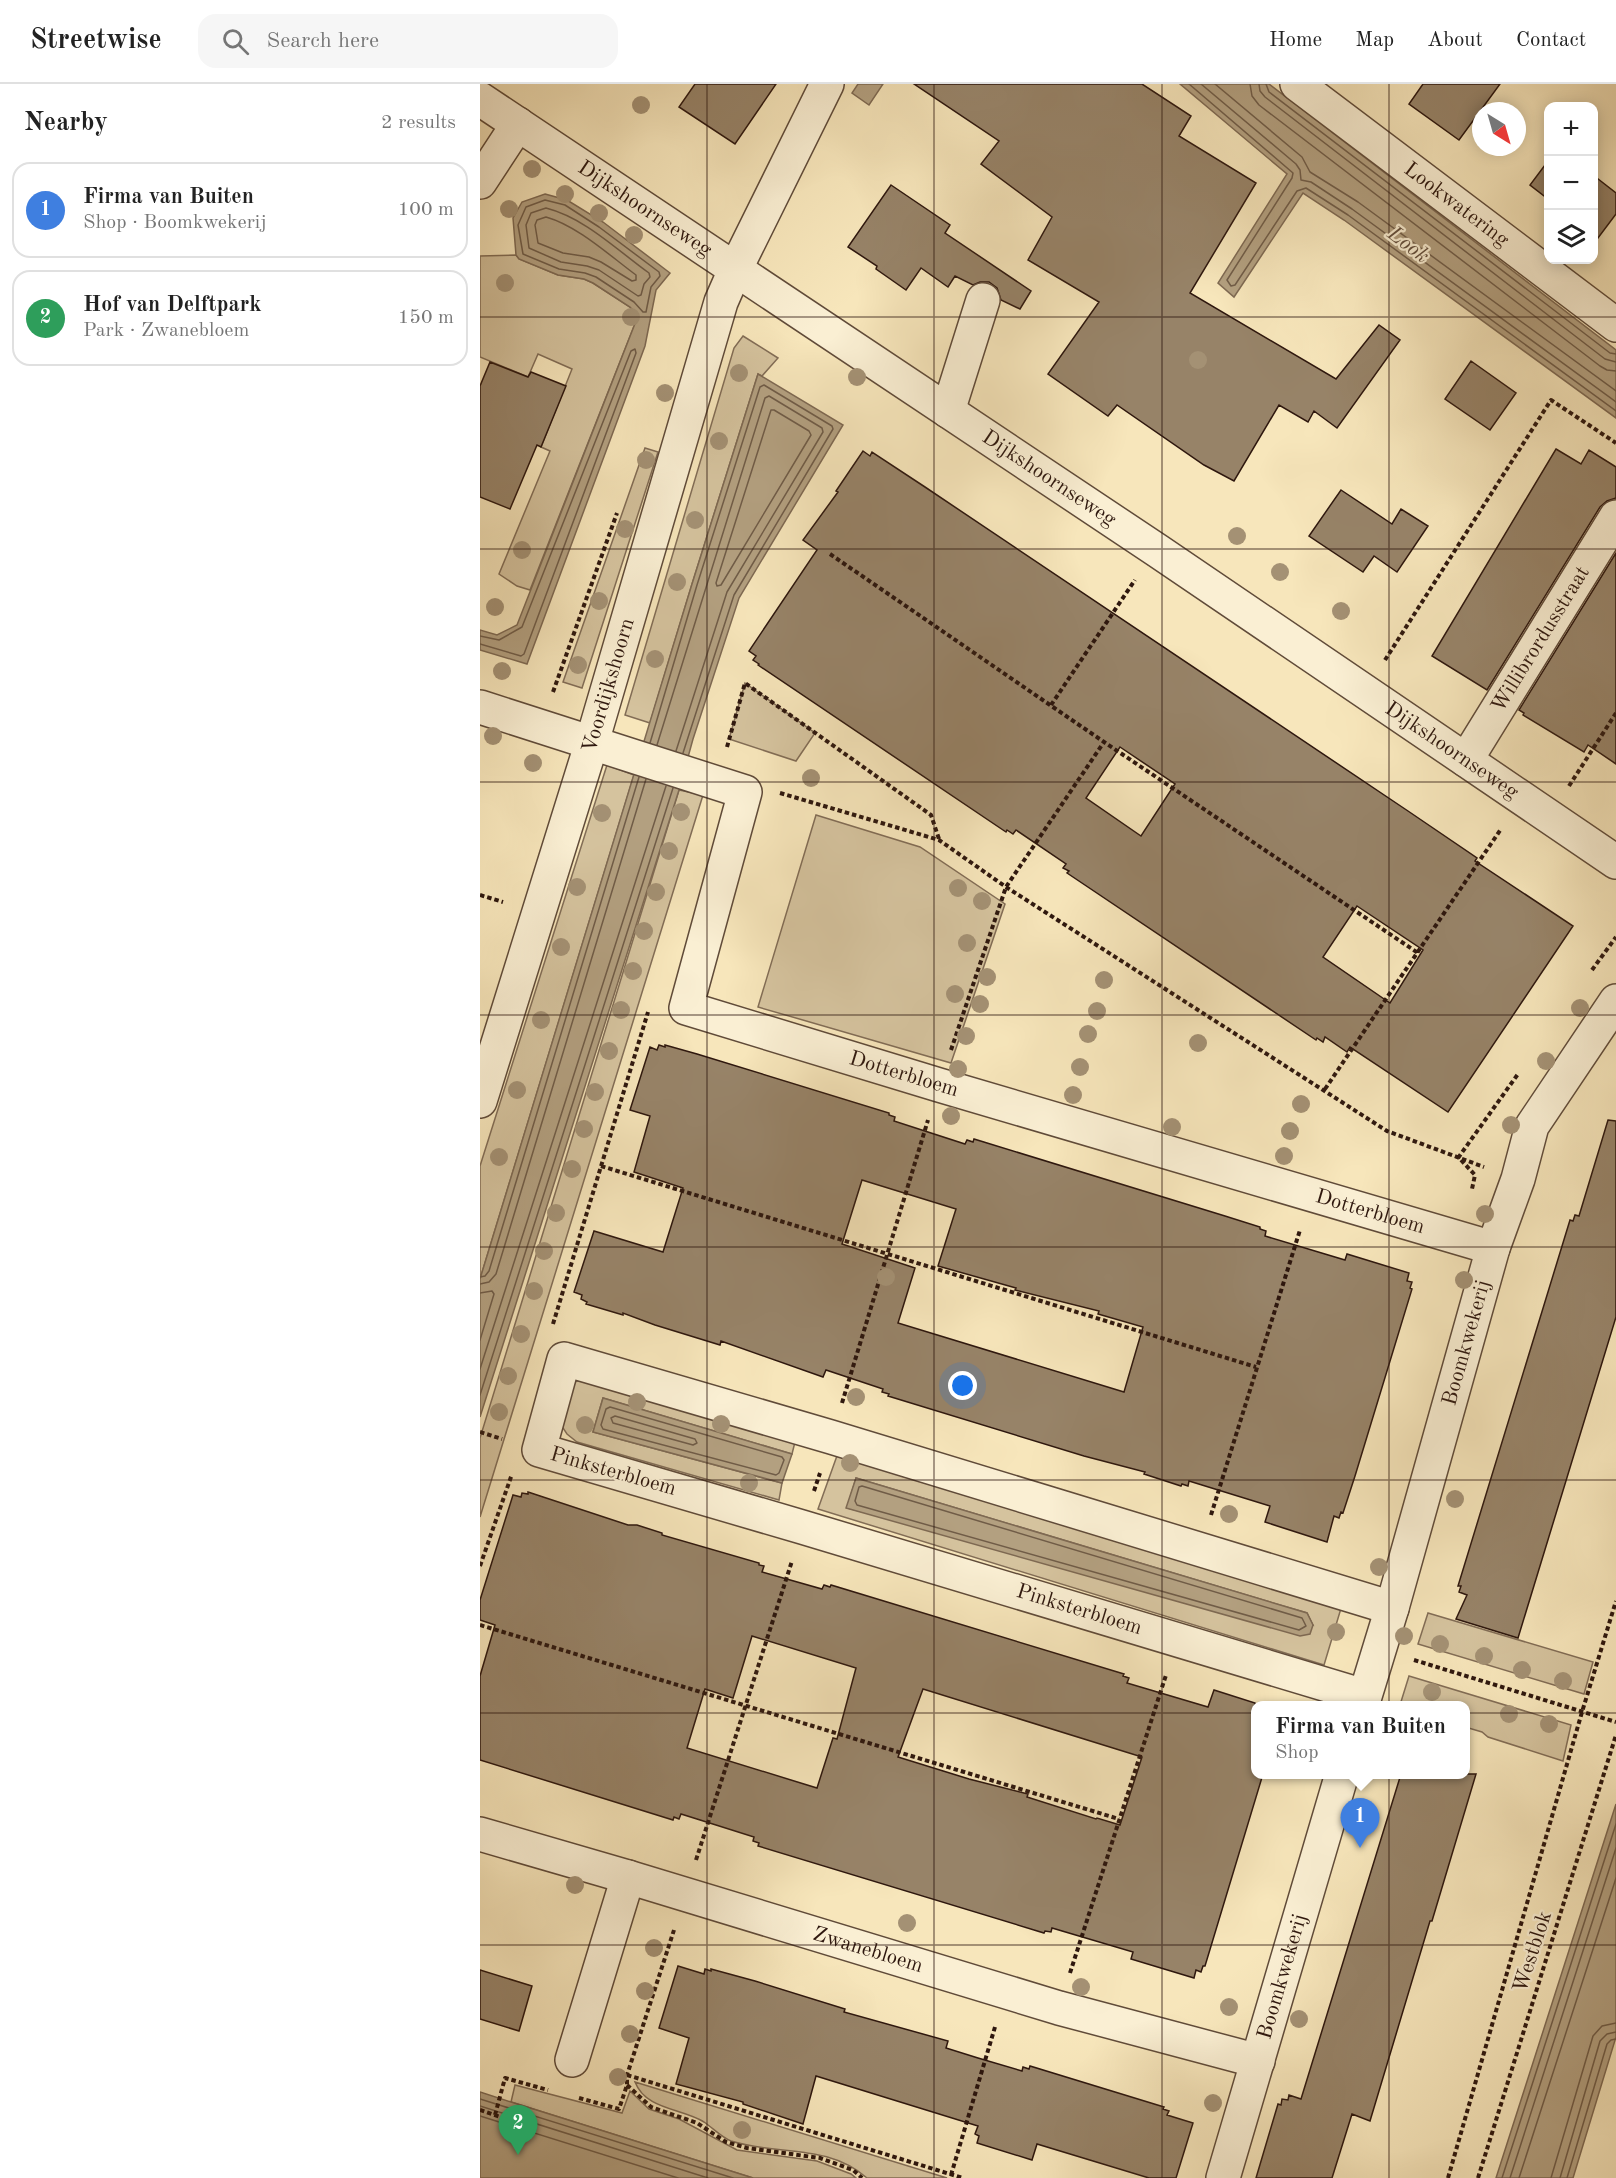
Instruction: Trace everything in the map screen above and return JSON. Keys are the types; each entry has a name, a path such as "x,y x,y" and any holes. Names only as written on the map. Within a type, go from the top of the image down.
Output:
{"street":[{"name":"Voordijkshoorn","path":"480,1101 601,745 721,302 827,84"},
{"name":"Lookwatering","path":"1297,84 1616,325"},
{"name":"Dijkshoornseweg","path":"480,99 1156,550 1616,862"},
{"path":"480,182 518,124"},
{"path":"948,411 983,300"},
{"name":"Willibrordusstraat","path":"1466,760 1616,517"},
{"path":"480,707 724,786 686,1008"},
{"name":"Boomkwekerij","path":"1363,1701 1392,1608 1493,1248 1518,1179 1532,1126 1616,1001"},
{"name":"Dotterbloem","path":"686,1008 1493,1248"},
{"path":"564,1359 1392,1608"},
{"name":"Pinksterbloem","path":"564,1359 539,1450 1177,1640 1363,1701"},
{"name":"Boomkwekerij","path":"1223,2178 1341,1779"},
{"name":"Zwanebloem","path":"480,1834 1059,2008 1258,2061"},
{"path":"572,2060 628,1877"}],"path":[{"path":"1365,692 1551,400 1616,443"},
{"path":"1051,705 1156,550"},
{"path":"830,554 1418,953"},
{"path":"939,840 931,814 745,683 724,786 762,788 939,840 1006,887 1388,1131 1458,1158 1475,1175 1459,1238"},
{"path":"1549,817 1616,713"},
{"path":"1006,887 1104,742"},
{"path":"1325,1089 1522,798"},
{"path":"564,1359 549,1338 648,1011 686,1008"},
{"path":"601,1166 1256,1367"},
{"path":"1200,1549 1311,1195"},
{"path":"480,1432 509,1441"},
{"path":"480,1566 514,1467"},
{"path":"1448,2178 1616,1601"},
{"path":"480,1625 1119,1819"},
{"path":"1059,2008 1177,1640"},
{"path":"1379,1649 1616,1722"},
{"name":"Westblok","path":"1478,2178 1616,1735"},
{"path":"951,2175 1005,1992"},
{"path":"627,2075 963,2178"},
{"path":"495,2115 505,2078 551,2090"},
{"path":"627,2085 651,2107 697,2123 726,2142 747,2148 820,2158 854,2170 862,2178"},
{"path":"574,2097 619,2109"},
{"path":"480,2110 530,2127"}],"shaded area":[{"path":"516,255 519,259 558,275 584,279 593,283 630,307 638,316 530,590 517,586 499,574 550,451 541,447 572,369 538,354 528,377 480,357 480,256"},
{"path":"743,336 778,358 762,376 758,374 650,723 625,715 734,348"},
{"path":"645,448 658,452 582,688 563,682"},
{"path":"745,683 815,733 796,761 729,739"},
{"path":"607,765 634,775 480,1279 480,1166"},
{"path":"679,790 703,795 480,1517 480,1438"},
{"path":"816,815 920,847 1005,904 951,1063 758,1007"},
{"path":"585,1378 796,1438 792,1454 603,1398 593,1432 782,1483 779,1500 577,1442 567,1434 559,1422 572,1383"},
{"path":"838,1453 1342,1605 1324,1665 818,1509","holes":["856,1478 1307,1613 1313,1625 847,1508"]},
{"path":"1428,1613 1593,1662 1584,1694 1418,1644"},
{"path":"1409,1676 1571,1725 1563,1761 1488,1737 1482,1732 1470,1728 1470,1701 1401,1701"},
{"path":"635,2082 947,2178 867,2178 852,2167 819,2155 731,2141 695,2117 647,2098"},
{"path":"515,2085 622,2113 630,2091 649,2109 679,2119 737,2150 817,2161 856,2178 753,2178 511,2102"}],"water":[{"path":"858,84 883,84 869,105 852,93"},
{"name":"Look","path":"1180,84 1269,84 1616,350 1616,418 1344,220 1303,193 1234,297 1218,283 1287,174"},
{"path":"545,194 567,200 603,222 670,273 656,290 645,346 527,664 480,650 480,630 497,635 517,625 638,316 630,307 593,283 584,279 558,275 519,259 516,255 513,218 522,202"},
{"path":"758,374 843,425 739,598 480,1417 480,1279"},
{"path":"603,1398 792,1454 782,1483 593,1432"},
{"path":"856,1478 1307,1613 1313,1625 1310,1634 1300,1636 846,1508"},
{"path":"1616,1804 1616,2037 1573,2178 1496,2178"},
{"path":"480,2092 511,2102 753,2178 480,2178"}],"building":[{"path":"695,84 776,84 735,144 679,107"},
{"path":"914,84 1142,84 1191,116 1179,136 1256,183 1190,293 1336,379 1379,325 1400,340 1337,428 1314,411 1308,422 1279,405 1234,481 1204,465 1117,405 1108,416 1048,374 1099,302 1028,260 1052,217 981,164 999,141"},
{"path":"1423,84 1500,84 1487,102 1472,102 1472,122 1459,140 1409,104"},
{"path":"1544,166 1544,196 1530,185"},
{"path":"1598,179 1616,193 1616,214 1598,238"},
{"path":"891,185 950,225 945,233 1031,291 1020,309 1001,300 997,288 989,282 973,285 955,276 948,287 921,268 906,290 876,269 877,266 848,247"},
{"path":"1471,361 1516,393 1490,430 1445,399"},
{"path":"490,362 528,377 531,372 566,386 541,447 537,445 510,509 480,497 480,386"},
{"path":"1556,449 1581,464 1589,450 1616,467 1616,498 1600,507 1487,690 1432,656"},
{"path":"863,451 870,456 872,452 1408,811 1477,858 1475,861 1573,926 1448,1112 1350,1047 1347,1052 1325,1037 1323,1042 1317,1038 1316,1040 1067,873 1069,871 1063,868 1066,864 1016,830 1013,834 1007,830 1006,832 753,660 756,656 749,651 817,550 803,540 838,492 836,491","holes":["1120,747 1175,784 1141,836 1086,798","1357,906 1423,950 1390,1003 1323,957"]},
{"path":"1341,490 1392,524 1401,509 1428,526 1397,572 1374,556 1363,572 1309,536"},
{"path":"1616,553 1616,764 1588,745 1584,752 1523,715 1524,713 1519,710"},
{"path":"659,1045 665,1047 665,1045 697,1054 889,1113 895,1117 894,1121 965,1144 967,1140 973,1142 974,1139 1260,1227 1266,1231 1265,1236 1345,1260 1347,1254 1409,1273 1407,1281 1412,1282 1410,1288 1412,1289 1355,1476 1343,1513 1341,1512 1339,1518 1334,1516 1327,1542 1265,1522 1270,1506 1189,1481 1188,1486 1182,1484 1181,1486 1144,1474 1145,1472 1084,1456 888,1396 889,1394 882,1392 883,1389 826,1370 823,1377 721,1341 720,1345 623,1313 623,1315 586,1304 587,1302 581,1299 582,1295 574,1292 594,1231 663,1252 683,1188 634,1172 650,1116 630,1110 650,1047 657,1050","holes":["862,1180 956,1209 938,1266 1016,1288 1015,1290 1099,1311 1098,1314 1143,1327 1124,1392 898,1323 915,1268 842,1244"]},
{"path":"1608,1120 1616,1121 1616,1317 1518,1638 1456,1619 1467,1595 1459,1592 1461,1586 1458,1586 1570,1220 1573,1221 1575,1215 1579,1216"},
{"path":"528,1492 628,1525 637,1525 662,1533 662,1535 759,1563 764,1566 762,1572 822,1589 824,1585 830,1587 831,1585 1124,1674 1123,1676 1129,1678 1127,1683 1208,1707 1214,1690 1251,1702 1251,1779 1261,1779 1205,1966 1201,1972 1196,1970 1194,1978 1131,1959 1133,1952 1052,1928 1051,1932 1045,1931 1044,1933 758,1846 759,1843 753,1841 754,1837 681,1814 679,1819 674,1817 673,1820 480,1760 480,1676 495,1625 480,1620 480,1600 513,1495 521,1497 522,1493 528,1494","holes":["752,1636 856,1668 837,1739 833,1738 817,1788 687,1748 705,1689 733,1698","923,1689 1142,1757 1120,1825 1027,1797 1028,1794 898,1757"]},
{"path":"1470,1774 1476,1774 1370,2121 1352,2114 1332,2178 1256,2178 1278,2104 1281,2105 1282,2099 1288,2100 1289,2095 1301,2099 1399,1779 1470,1779"},
{"path":"678,1966 704,1974 705,1969 711,1971 711,1969 755,1981 845,2009 844,2012 948,2041 946,2048 978,2058 1022,2071 1023,2067 1029,2069 1030,2066 1164,2107 1163,2109 1169,2111 1167,2115 1193,2123 1176,2178 1149,2178 1037,2144 1032,2160 977,2143 979,2136 975,2134 978,2126 816,2076 803,2124 743,2104 743,2102 676,2084 689,2038 659,2028"},
{"path":"480,1970 532,1986 519,2031 480,2019"}],"place":[{"name":"Firma van Buiten","path":"1360,1848"},
{"name":"Hof van Delftpark","path":"518,2155"}]}
